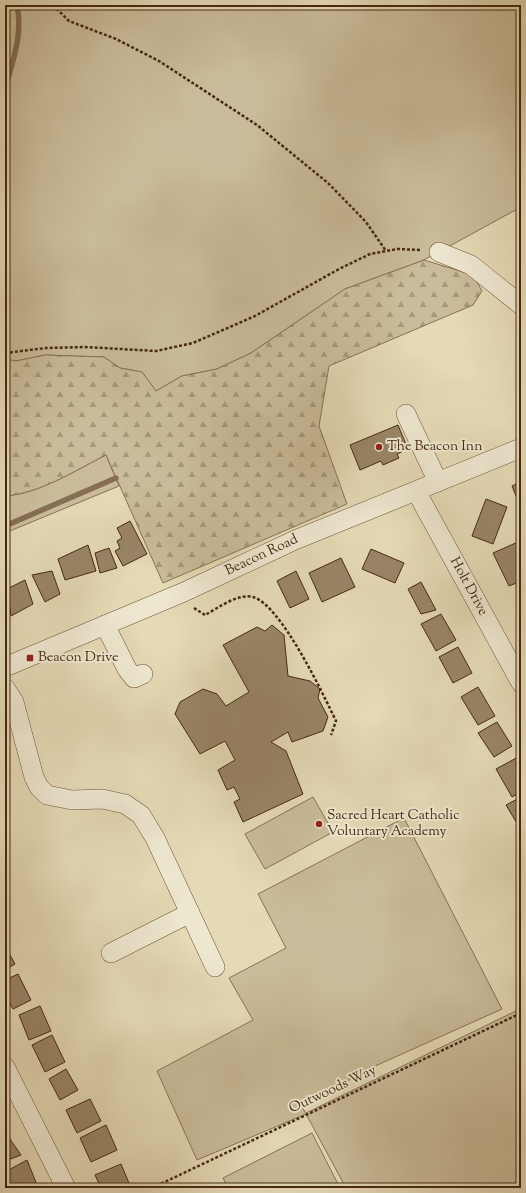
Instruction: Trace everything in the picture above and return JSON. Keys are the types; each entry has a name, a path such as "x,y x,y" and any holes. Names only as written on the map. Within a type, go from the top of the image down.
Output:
{"street":[{"path":"439,252 471,265 521,305"},
{"path":"406,414 438,482"},
{"name":"Beacon Road","path":"5,667 184,592 295,540 521,448"},
{"name":"Holt Drive","path":"416,491 521,682"},
{"path":"105,625 127,669 134,678 143,674"},
{"path":"5,688 14,702 34,777 39,787 47,795 60,799 72,800 102,799 125,804 141,814 155,838 215,967"},
{"path":"111,953 190,913"},
{"path":"5,1067 66,1188"}],"path":[{"path":"53,5 69,21 116,39 159,60 257,125 328,183 366,222 386,251"},
{"path":"5,353 46,348 85,347 156,351 193,343 255,316 339,269 364,257 397,249 439,252"},
{"path":"190,606 205,615 238,598 253,597 266,604 277,617 320,689 336,721 331,735"},
{"name":"Outwoods Way","path":"152,1188 519,1014 521,1018"}],"green space":[{"path":"5,5 521,5 521,207 424,260 345,289 251,353 217,369 182,376 156,391 142,372 120,368 104,357 45,355 16,361 5,359"},
{"path":"424,260 473,275 482,291 473,305 329,366 319,426 347,504 163,583 106,455 44,486 31,491 5,496 5,359 16,361 45,355 104,357 120,368 142,372 156,391 182,376 217,369 251,353 345,289"},
{"path":"106,455 119,486 5,533 5,496 31,491 44,486"},
{"path":"313,797 333,832 265,869 245,834"},
{"path":"404,818 502,1009 373,1067 301,1106 306,1113 520,1009 521,1188 346,1188 306,1114 197,1160 157,1071 253,1020 229,978 286,948 258,894"},
{"path":"312,1133 340,1188 228,1188 223,1178"}],"building":[{"name":"The Beacon Inn","path":"398,425 408,449 397,454 399,458 383,465 381,461 360,470 350,445"},
{"path":"521,482 521,508 512,486"},
{"path":"486,499 507,507 493,544 472,536"},
{"path":"130,521 147,554 123,566 115,551 120,548 117,541 122,538 117,528"},
{"path":"518,542 521,548 521,581 509,586 493,553"},
{"path":"88,545 96,571 65,580 58,559"},
{"path":"109,548 117,568 100,573 95,553"},
{"path":"371,549 404,563 395,583 362,569"},
{"path":"341,558 355,587 322,602 309,573"},
{"path":"52,571 60,594 45,602 32,575"},
{"path":"296,571 309,599 290,608 277,581"},
{"path":"25,580 33,604 11,616 7,589"},
{"path":"421,582 436,610 421,614 408,589"},
{"path":"441,614 456,640 436,651 421,624"},
{"path":"272,625 284,635 288,676 310,681 320,689 318,698 328,717 323,731 292,742 288,732 271,742 286,751 303,794 243,822 234,802 240,799 234,787 227,790 218,770 235,760 225,741 200,754 175,714 180,702 203,689 217,694 226,706 249,692 223,645 257,627 265,631"},
{"path":"458,647 472,673 453,683 439,657"},
{"path":"478,687 495,716 478,725 461,697"},
{"path":"497,722 512,746 494,757 478,733"},
{"path":"520,756 521,792 512,797 496,769"},
{"path":"521,797 521,830 506,805"},
{"path":"5,946 15,964 5,970"},
{"path":"18,974 31,1000 13,1009 5,994 5,980"},
{"path":"40,1006 51,1031 29,1040 19,1015"},
{"path":"52,1035 65,1062 45,1072 32,1045"},
{"path":"66,1069 78,1090 60,1100 49,1079"},
{"path":"90,1099 101,1121 77,1133 66,1110"},
{"path":"106,1125 117,1150 91,1162 80,1138"},
{"path":"5,1132 21,1155 5,1161"},
{"path":"27,1160 37,1185 33,1188 12,1188 5,1176 5,1172"},
{"path":"121,1164 131,1188 101,1188 95,1175"}],"waterway":[{"path":"5,89 14,58 18,37 19,16 17,5"},
{"path":"5,526 116,478"}],"place":[{"name":"The Beacon Inn","path":"379,447"},
{"name":"Beacon Drive","path":"30,658"},
{"name":"Sacred Heart Catholic Voluntary Academy","path":"319,824"}]}
